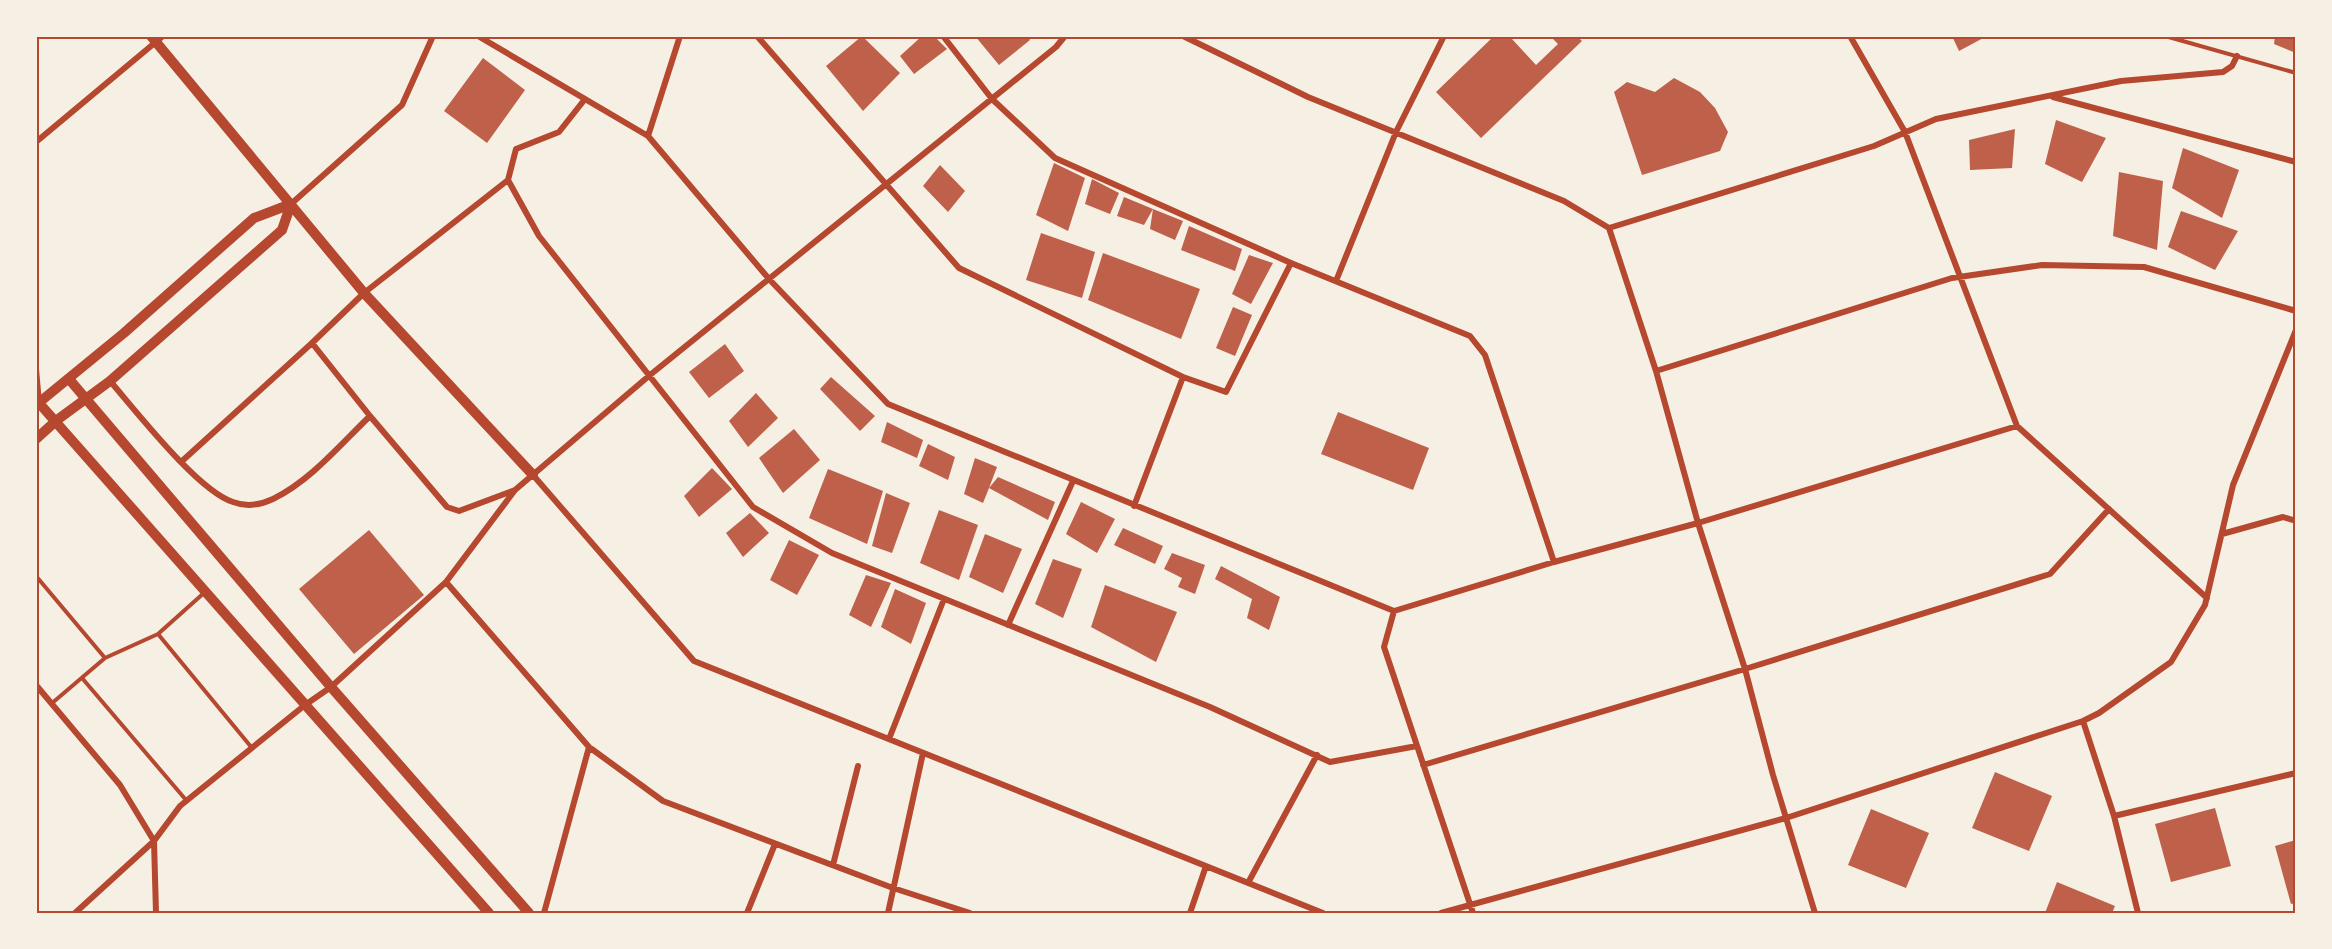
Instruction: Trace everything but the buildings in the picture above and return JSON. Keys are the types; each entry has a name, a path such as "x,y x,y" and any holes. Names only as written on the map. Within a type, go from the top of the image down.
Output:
{"street":[{"path":"37,403 124,333 254,218 291,204 402,105 433,36"},
{"path":"478,36 648,136 769,279 888,404 1395,611 1554,562 1698,523 2017,426"},
{"path":"648,136 680,36"},
{"path":"758,36 959,267 1183,377 1226,392 1291,262"},
{"path":"943,36 992,99 1055,158 1291,262 1470,336 1485,355 1554,562"},
{"path":"75,913 154,842 180,806 305,705 331,687 446,582 515,490 650,375 1056,47 1065,36"},
{"path":"1183,36 1308,97 1564,201 1609,228 1656,371 1698,523 1745,669 1815,913"},
{"path":"1336,281 1396,132 1444,36"},
{"path":"1850,36 1905,132 2017,426 2206,598"},
{"path":"36,142 157,38 364,293 532,475 693,662 1323,913"},
{"path":"1609,228 1874,146 1936,119 2121,81 2223,72 2232,66 2237,56"},
{"path":"2049,96 2296,162"},
{"path":"181,462 312,344 364,293 508,180 516,149 559,132 585,99"},
{"path":"508,180 538,236 753,507 832,554 1210,707 1330,762 1417,746"},
{"path":"36,439 57,420 110,381 282,230 291,204"},
{"path":"1656,371 1960,277 2042,265 2144,267 2296,311"},
{"path":"1441,913 1786,818 2083,722 2099,713 2171,662 2205,605 2233,485 2296,330"},
{"path":"312,344 447,507 459,511 515,490"},
{"path":"36,369 37,403 57,420 489,913"},
{"path":"1134,506 1183,377"},
{"path":"69,379 331,687 529,913"},
{"path":"110,381 181,462 209,488 231,502 248,506 271,500 291,488 370,416"},
{"path":"1008,625 1073,481"},
{"path":"1423,765 1745,669 2050,574 2109,509"},
{"path":"2222,534 2283,517 2296,521"},
{"path":"446,582 588,747 663,801 893,888 970,913"},
{"path":"889,739 944,599"},
{"path":"1395,611 1384,647 1473,913"},
{"path":"36,686 120,785 154,842 156,913"},
{"path":"2083,722 2114,816 2138,913"},
{"path":"544,913 588,747"},
{"path":"888,913 923,753"},
{"path":"1248,883 1317,755"},
{"path":"833,865 858,766"},
{"path":"2114,816 2296,773"},
{"path":"747,913 775,844"},
{"path":"1190,913 1206,866"}],"lane":[{"path":"2165,36 2296,73"},
{"path":"36,576 105,657"},
{"path":"51,704 105,657 158,634 206,591"},
{"path":"158,634 252,748"},
{"path":"81,678 186,801"}]}
